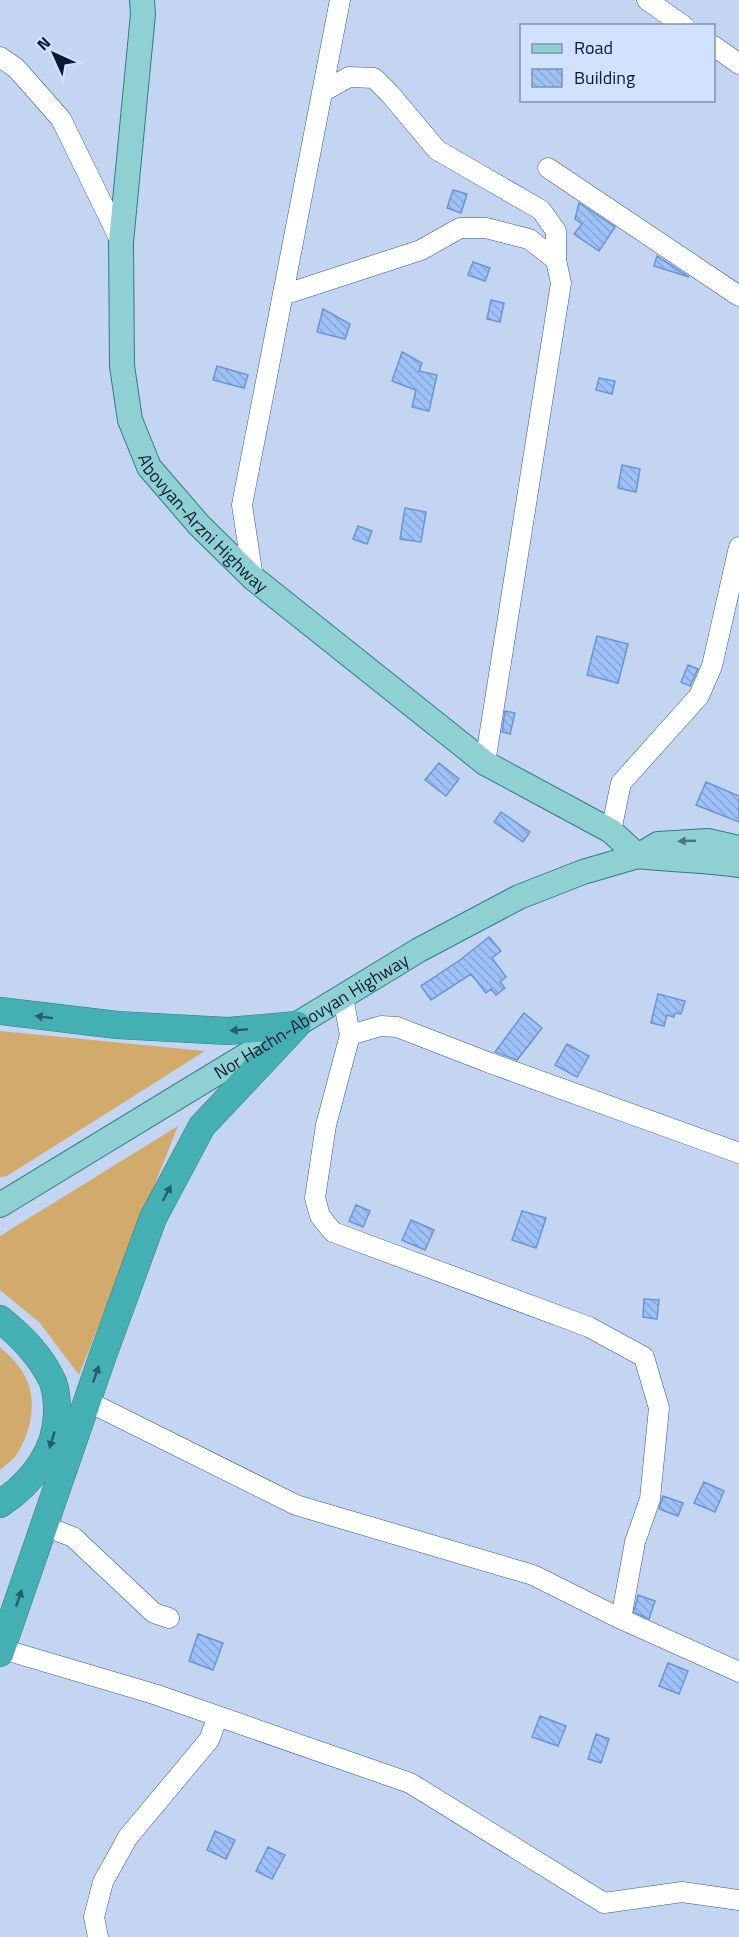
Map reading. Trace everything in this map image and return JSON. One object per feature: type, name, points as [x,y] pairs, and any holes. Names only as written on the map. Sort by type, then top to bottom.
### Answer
[{"type":"highway","points":[[0,1011],[117,1025],[228,1031],[297,1025]]},
{"type":"highway","points":[[1,1651],[153,1218],[202,1126],[297,1025]]},
{"type":"highway","points":[[0,1319],[16,1332],[40,1360],[54,1384],[57,1400],[55,1436],[47,1455],[32,1476],[12,1496],[0,1504]]},
{"type":"main road","name":"Abovyan-Arzni Highway","points":[[142,0],[143,14],[121,242],[122,366],[130,420],[149,467],[199,525],[253,578],[485,763],[611,831],[638,856]]},
{"type":"main road","points":[[638,856],[658,844],[683,841],[708,841],[739,848]]},
{"type":"main road","points":[[638,856],[676,861],[705,860],[739,865]]},
{"type":"main road","name":"Nor Hachn-Abovyan Highway","points":[[0,1205],[419,950],[519,897],[583,872],[638,856]]},
{"type":"street","points":[[253,578],[242,505],[340,0]]},
{"type":"street","points":[[647,0],[681,24]]},
{"type":"street","points":[[715,47],[739,64]]},
{"type":"street","points":[[0,57],[16,68],[61,119],[121,242]]},
{"type":"street","points":[[322,92],[349,77],[374,78],[437,150],[541,210],[556,231],[556,260],[561,283],[485,763]]},
{"type":"street","points":[[548,168],[739,296]]},
{"type":"street","points":[[283,295],[421,250],[460,228],[486,228],[529,239],[556,260]]},
{"type":"street","points":[[611,831],[621,783],[699,696],[712,666],[739,547]]},
{"type":"street","points":[[344,997],[350,1035],[326,1125],[315,1198],[320,1216],[333,1232],[589,1327],[644,1357],[659,1408],[650,1499],[635,1542],[621,1618]]},
{"type":"street","points":[[350,1035],[381,1026],[397,1027],[490,1064],[739,1153]]},
{"type":"street","points":[[87,1401],[296,1504],[533,1575],[739,1672]]},
{"type":"street","points":[[44,1526],[73,1537],[154,1613],[169,1618]]},
{"type":"street","points":[[1,1651],[154,1694],[410,1783],[604,1903],[682,1892],[739,1900]]},
{"type":"street","points":[[98,1937],[94,1917],[103,1882],[128,1837],[208,1740],[218,1716]]},
{"type":"shaded area","points":[[0,1031],[205,1051],[7,1176],[0,1177]]},
{"type":"shaded area","points":[[178,1126],[79,1375],[39,1322],[0,1290],[0,1236]]},
{"type":"shaded area","points":[[0,1347],[23,1372],[31,1392],[32,1402],[30,1422],[24,1441],[14,1458],[0,1470]]},
{"type":"building","points":[[453,190],[467,194],[461,213],[447,208]]},
{"type":"building","points":[[579,203],[615,227],[599,251],[574,234],[582,224],[575,219]]},
{"type":"building","points":[[657,256],[689,277],[654,266]]},
{"type":"building","points":[[473,262],[490,268],[485,281],[468,275]]},
{"type":"building","points":[[491,300],[504,303],[500,322],[487,319]]},
{"type":"building","points":[[323,309],[350,324],[345,339],[317,332]]},
{"type":"building","points":[[402,352],[422,363],[419,371],[437,375],[429,411],[412,407],[416,390],[392,381]]},
{"type":"building","points":[[217,366],[248,375],[244,388],[213,380]]},
{"type":"building","points":[[599,378],[615,381],[612,394],[596,390]]},
{"type":"building","points":[[622,465],[640,469],[636,492],[618,488]]},
{"type":"building","points":[[405,508],[426,512],[421,542],[400,539]]},
{"type":"building","points":[[358,526],[372,531],[367,544],[353,539]]},
{"type":"building","points":[[597,636],[628,644],[618,683],[587,675]]},
{"type":"building","points":[[688,665],[698,669],[690,686],[681,682]]},
{"type":"building","points":[[505,711],[515,713],[510,734],[502,732]]},
{"type":"building","points":[[439,763],[459,779],[446,796],[425,780]]},
{"type":"building","points":[[706,782],[739,796],[739,822],[696,805]]},
{"type":"building","points":[[501,812],[530,832],[523,842],[494,822]]},
{"type":"building","points":[[489,937],[501,951],[492,958],[506,977],[500,982],[505,988],[496,995],[491,989],[486,993],[471,974],[431,1000],[421,986]]},
{"type":"building","points":[[658,994],[685,1001],[681,1014],[675,1013],[674,1017],[667,1015],[664,1026],[651,1023]]},
{"type":"building","points":[[524,1013],[542,1028],[517,1060],[495,1052]]},
{"type":"building","points":[[567,1044],[589,1056],[577,1077],[555,1065]]},
{"type":"building","points":[[356,1205],[370,1211],[363,1227],[349,1221]]},
{"type":"building","points":[[522,1211],[546,1218],[536,1248],[512,1240]]},
{"type":"building","points":[[411,1220],[434,1230],[425,1250],[402,1240]]},
{"type":"building","points":[[644,1299],[659,1300],[657,1319],[643,1317]]},
{"type":"building","points":[[704,1482],[724,1491],[715,1512],[694,1503]]},
{"type":"building","points":[[663,1496],[683,1503],[678,1516],[659,1509]]},
{"type":"building","points":[[638,1595],[655,1601],[649,1619],[634,1612]]},
{"type":"building","points":[[198,1634],[223,1643],[213,1670],[189,1661]]},
{"type":"building","points":[[668,1663],[688,1671],[679,1694],[659,1686]]},
{"type":"building","points":[[540,1716],[566,1726],[558,1746],[532,1737]]},
{"type":"building","points":[[596,1734],[609,1739],[601,1763],[588,1759]]},
{"type":"building","points":[[215,1831],[235,1840],[226,1859],[207,1850]]},
{"type":"building","points":[[268,1847],[285,1855],[272,1879],[256,1871]]}]
